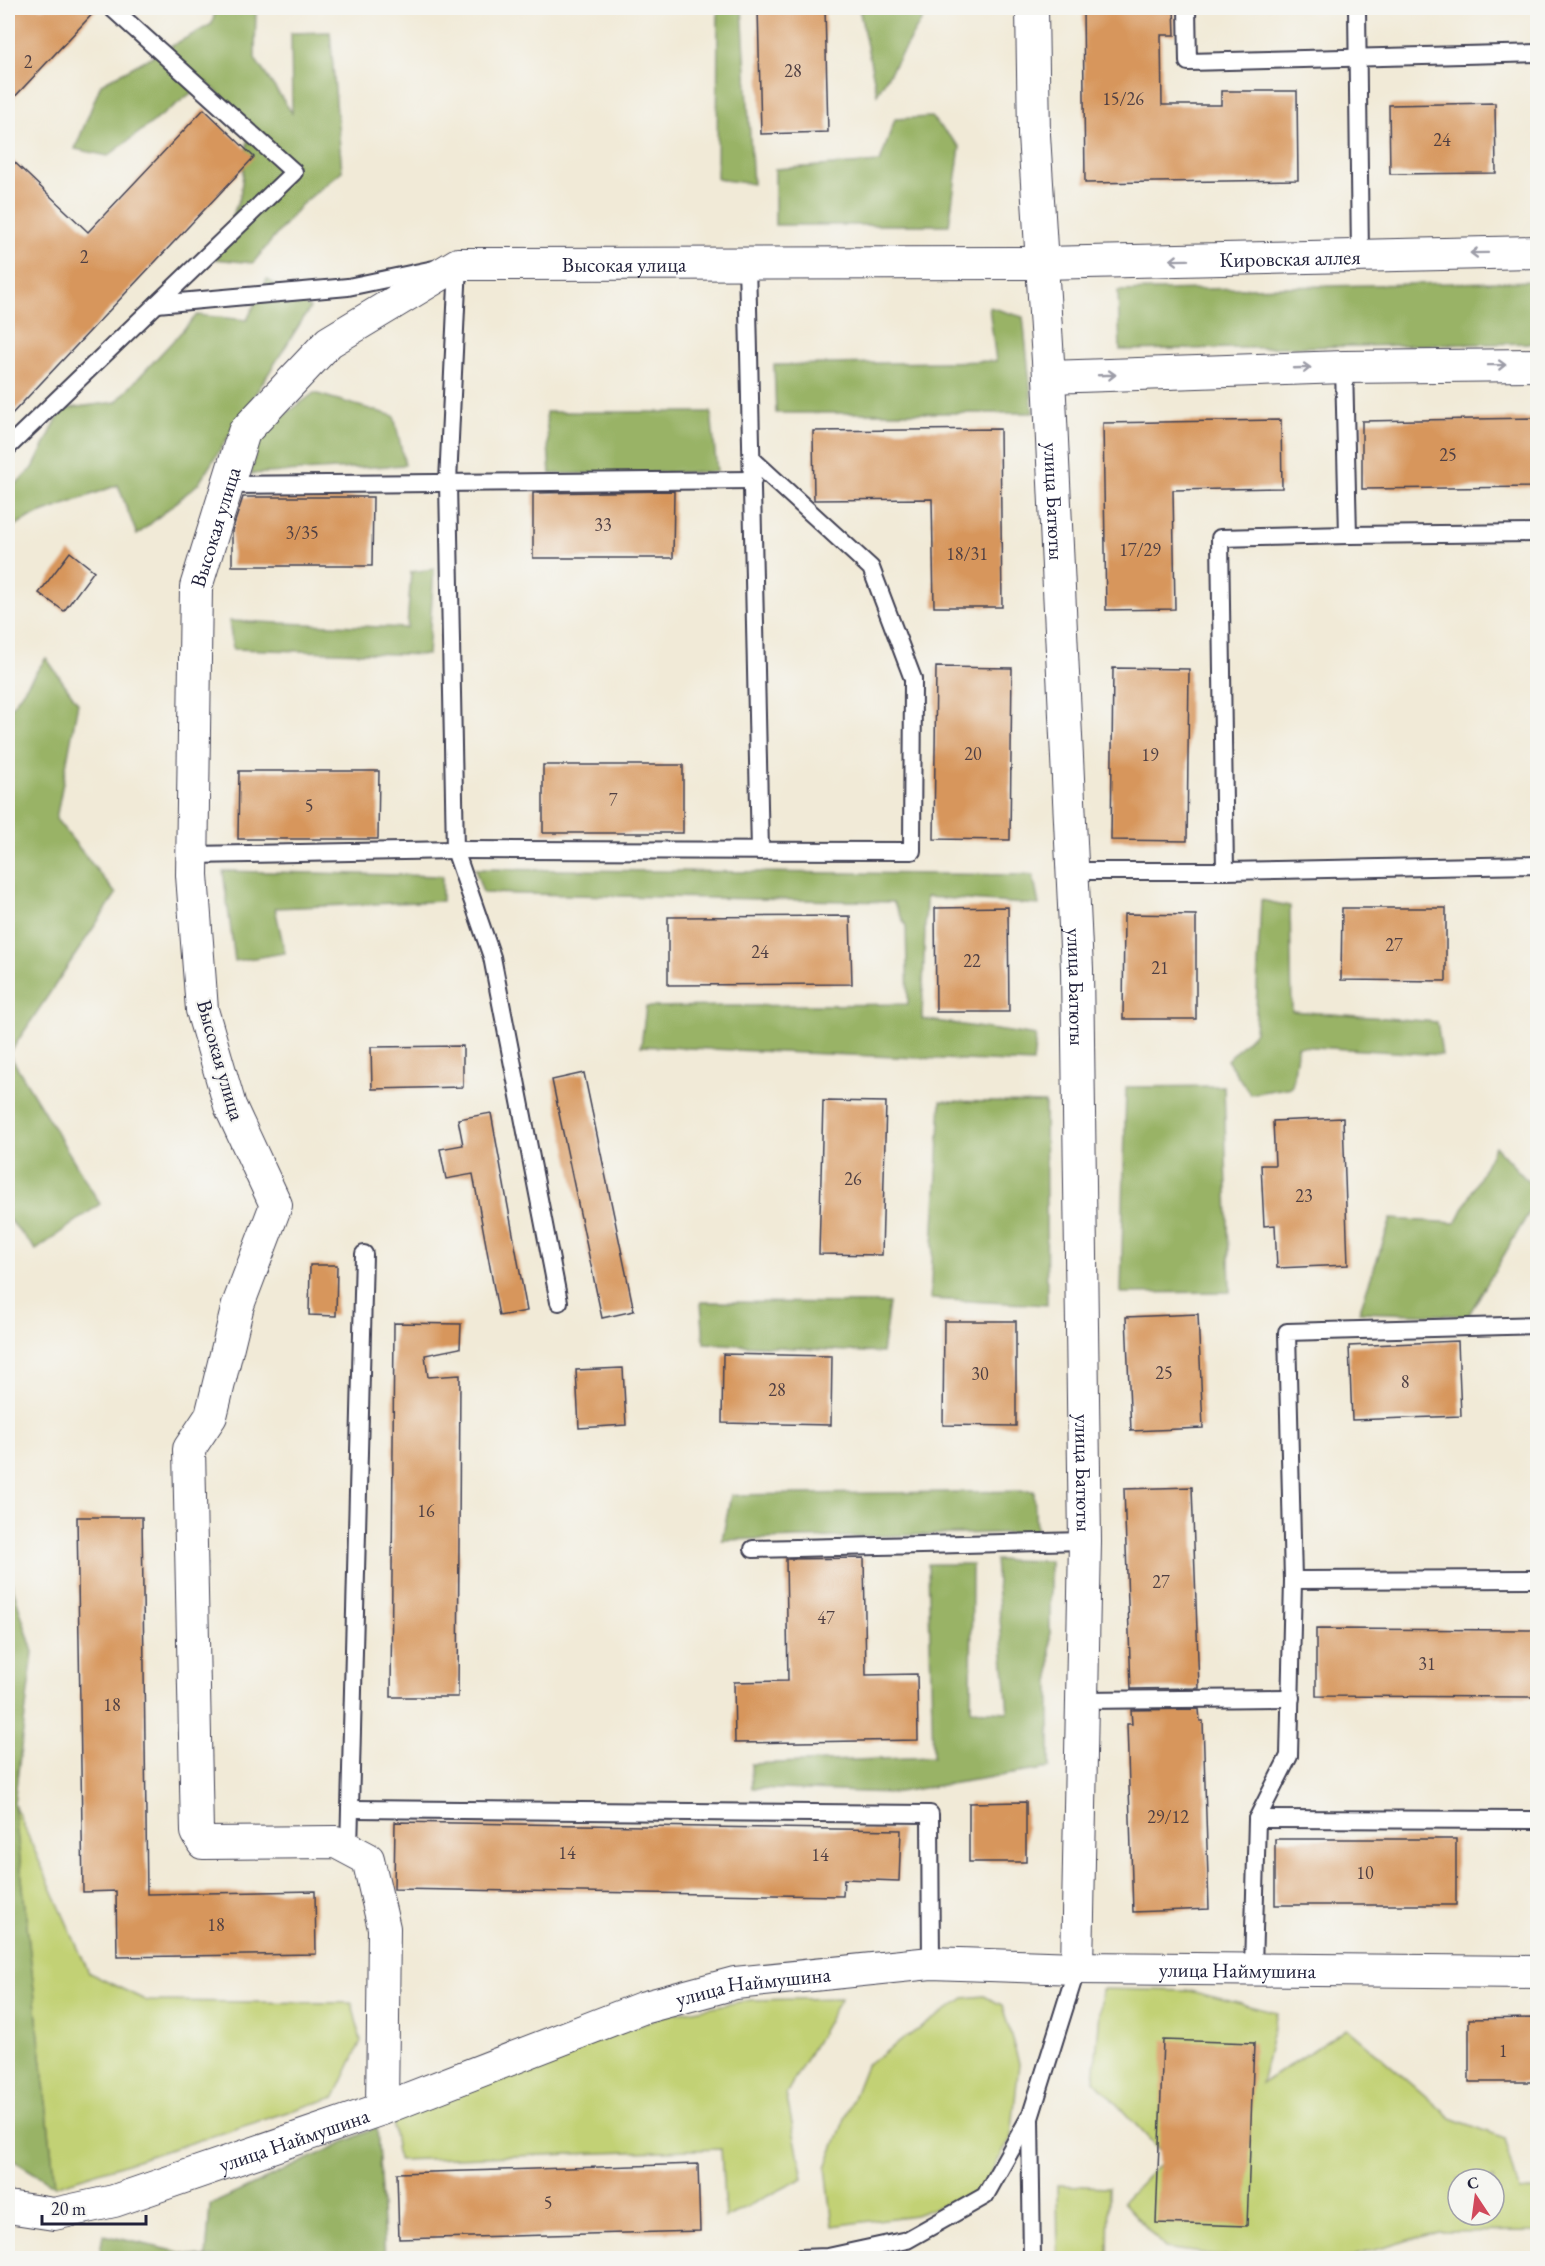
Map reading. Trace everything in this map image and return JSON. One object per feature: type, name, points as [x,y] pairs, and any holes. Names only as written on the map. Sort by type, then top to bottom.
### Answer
[{"type":"street","name":"улица Батюты","points":[[1032,8],[1034,135],[1049,377],[1077,969],[1085,1541],[1077,1968]]},
{"type":"street","name":"Кировская аллея","points":[[1042,263],[1538,252]]},
{"type":"street","name":"Высокая улица","points":[[349,1849],[336,1842],[203,1843],[197,1832],[189,1449],[211,1416],[238,1305],[276,1205],[230,1106],[202,1010],[192,855],[196,587],[244,432],[329,342],[458,264],[1042,263]]},
{"type":"street","points":[[1049,377],[1344,367],[1538,365]]},
{"type":"street","points":[[349,1849],[368,1859],[384,1928],[382,2109]]},
{"type":"street","name":"улица Наймушина","points":[[8,2207],[54,2214],[114,2202],[382,2109],[642,2008],[735,1983],[931,1964],[1077,1968],[1538,1972]]},
{"type":"lane","points":[[8,447],[294,172],[112,8]]},
{"type":"lane","points":[[1187,8],[1188,62],[1538,53]]},
{"type":"lane","points":[[1357,8],[1360,256]]},
{"type":"lane","points":[[747,262],[760,851]]},
{"type":"lane","points":[[157,304],[348,287],[458,264],[448,482],[455,850],[492,957],[559,1302]]},
{"type":"lane","points":[[1344,367],[1348,535]]},
{"type":"lane","points":[[192,855],[455,850],[912,850],[913,679],[871,568],[753,460]]},
{"type":"lane","points":[[228,485],[753,480]]},
{"type":"lane","points":[[1225,871],[1220,538],[1538,533]]},
{"type":"lane","points":[[1073,871],[1225,871],[1538,865]]},
{"type":"lane","points":[[349,1849],[364,1254]]},
{"type":"lane","points":[[1253,1968],[1257,1819],[1289,1756],[1293,1580],[1287,1332],[1538,1325]]},
{"type":"lane","points":[[753,1549],[1085,1541]]},
{"type":"lane","points":[[1293,1580],[1538,1579]]},
{"type":"lane","points":[[1082,1700],[1291,1698]]},
{"type":"lane","points":[[350,1809],[930,1814],[931,1964]]},
{"type":"lane","points":[[1257,1819],[1538,1820]]},
{"type":"lane","points":[[799,2259],[828,2257],[907,2240],[986,2196],[1029,2118],[1077,1968]]},
{"type":"lane","points":[[1029,2118],[1032,2259]]},
{"type":"green space","points":[[216,8],[256,8],[255,59],[292,113],[291,33],[330,32],[342,171],[301,205],[253,263],[215,259],[240,197],[250,122],[206,82],[108,156],[75,149],[101,84],[212,24]]},
{"type":"green space","points":[[718,8],[742,8],[753,184],[717,179]]},
{"type":"green space","points":[[859,8],[925,8],[923,18],[877,94]]},
{"type":"green space","points":[[931,117],[960,147],[949,225],[775,225],[775,169],[880,162],[895,119]]},
{"type":"green space","points":[[267,279],[310,308],[199,483],[137,535],[118,485],[28,518],[8,530],[8,491],[33,468],[62,409],[116,402],[197,315],[247,320]]},
{"type":"green space","points":[[1537,281],[1537,343],[1120,350],[1118,291]]},
{"type":"green space","points":[[989,307],[1023,317],[1033,413],[776,413],[774,365],[996,361]]},
{"type":"green space","points":[[314,393],[394,416],[405,465],[251,474],[259,434]]},
{"type":"green space","points":[[546,412],[711,412],[717,472],[550,474]]},
{"type":"green space","points":[[434,569],[428,655],[233,649],[229,621],[407,628],[411,572]]},
{"type":"green space","points":[[46,658],[78,703],[56,819],[116,894],[9,1054],[100,1204],[36,1250],[8,1218],[8,712]]},
{"type":"green space","points":[[475,869],[1033,875],[1039,905],[926,897],[922,1019],[1036,1036],[1033,1063],[641,1046],[646,1007],[908,1004],[906,926],[893,902],[483,893]]},
{"type":"green space","points":[[223,871],[442,876],[442,901],[275,908],[285,953],[235,961]]},
{"type":"green space","points":[[1261,900],[1290,906],[1292,1011],[1437,1022],[1442,1055],[1298,1046],[1292,1087],[1250,1094],[1227,1060],[1255,1032]]},
{"type":"green space","points":[[1224,1086],[1230,1292],[1121,1293],[1126,1087]]},
{"type":"green space","points":[[941,1101],[1045,1103],[1047,1305],[930,1299]]},
{"type":"green space","points":[[1495,1146],[1537,1191],[1537,1199],[1468,1316],[1359,1312],[1391,1219],[1456,1223]]},
{"type":"green space","points":[[701,1302],[889,1303],[882,1353],[704,1343]]},
{"type":"green space","points":[[1034,1491],[1036,1532],[722,1540],[731,1495]]},
{"type":"green space","points":[[995,1560],[1050,1561],[1050,1768],[892,1793],[752,1788],[751,1764],[933,1757],[928,1564],[972,1564],[971,1710],[1008,1712]]},
{"type":"green space","points":[[8,1572],[33,1652],[14,1804],[55,2186],[8,2157]]},
{"type":"green space","points":[[14,1804],[89,1973],[147,2001],[352,2003],[361,2041],[335,2097],[55,2186]]},
{"type":"green space","points":[[1102,1989],[1190,1991],[1277,2013],[1261,2084],[1347,2028],[1451,2118],[1505,2138],[1519,2191],[1537,2189],[1537,2231],[1438,2232],[1346,2258],[1237,2258],[1165,2248],[1123,2202],[1166,2157],[1094,2080]]},
{"type":"green space","points":[[984,1996],[1002,2005],[1019,2063],[1011,2138],[980,2192],[915,2215],[833,2226],[826,2167],[866,2065],[964,1998]]},
{"type":"green space","points":[[841,1998],[786,2094],[803,2178],[725,2218],[721,2149],[398,2160],[392,2119],[665,2015],[751,2000]]},
{"type":"green space","points":[[377,2127],[385,2258],[206,2258],[210,2205]]},
{"type":"green space","points":[[1057,2185],[1109,2187],[1108,2258],[1058,2258]]},
{"type":"green space","points":[[103,2235],[206,2258],[99,2258]]},
{"type":"building","points":[[8,8],[98,8],[8,104]]},
{"type":"building","points":[[758,8],[825,8],[828,132],[761,134]]},
{"type":"building","points":[[1083,8],[1174,8],[1175,35],[1161,35],[1162,105],[1221,105],[1221,91],[1297,91],[1298,180],[1085,183]]},
{"type":"building","points":[[1495,103],[1496,173],[1390,174],[1389,105]]},
{"type":"building","points":[[204,109],[254,157],[8,418],[8,156],[88,232]]},
{"type":"building","points":[[1533,418],[1535,487],[1362,489],[1362,421]]},
{"type":"building","points":[[1281,420],[1282,488],[1173,490],[1175,609],[1106,610],[1103,423]]},
{"type":"building","points":[[1000,429],[1002,607],[934,607],[932,499],[814,500],[813,431]]},
{"type":"building","points":[[674,491],[673,558],[533,558],[533,493]]},
{"type":"building","points":[[243,497],[373,497],[372,566],[232,566],[232,531]]},
{"type":"building","points":[[70,552],[94,571],[64,611],[39,593]]},
{"type":"building","points":[[936,667],[1012,668],[1010,840],[934,839]]},
{"type":"building","points":[[1113,668],[1189,669],[1187,841],[1111,840]]},
{"type":"building","points":[[543,765],[683,765],[683,833],[543,833]]},
{"type":"building","points":[[239,771],[379,771],[378,839],[238,839]]},
{"type":"building","points":[[1008,907],[1009,1012],[936,1012],[935,908]]},
{"type":"building","points":[[1342,908],[1446,908],[1446,981],[1341,980]]},
{"type":"building","points":[[1124,914],[1196,915],[1196,1019],[1123,1019]]},
{"type":"building","points":[[850,916],[852,984],[668,985],[668,917]]},
{"type":"building","points":[[463,1046],[463,1087],[372,1089],[371,1047]]},
{"type":"building","points":[[584,1073],[634,1311],[602,1318],[552,1080]]},
{"type":"building","points":[[823,1101],[886,1102],[882,1255],[819,1254]]},
{"type":"building","points":[[491,1113],[527,1311],[499,1316],[473,1174],[446,1179],[440,1149],[463,1145],[458,1119]]},
{"type":"building","points":[[1343,1118],[1348,1265],[1277,1268],[1275,1225],[1264,1226],[1261,1165],[1275,1165],[1273,1121]]},
{"type":"building","points":[[310,1265],[337,1265],[336,1316],[309,1315]]},
{"type":"building","points":[[1198,1314],[1203,1428],[1131,1431],[1126,1317]]},
{"type":"building","points":[[944,1321],[1016,1321],[1016,1426],[943,1425]]},
{"type":"building","points":[[394,1323],[461,1324],[460,1348],[425,1355],[428,1377],[460,1375],[458,1697],[391,1697]]},
{"type":"building","points":[[1458,1341],[1461,1416],[1352,1420],[1349,1346]]},
{"type":"building","points":[[723,1354],[832,1356],[831,1425],[722,1423]]},
{"type":"building","points":[[623,1368],[626,1425],[579,1428],[576,1370]]},
{"type":"building","points":[[1192,1487],[1199,1688],[1131,1689],[1124,1489]]},
{"type":"building","points":[[77,1517],[142,1517],[147,1894],[315,1891],[316,1954],[117,1957],[116,1891],[83,1892]]},
{"type":"building","points":[[864,1558],[866,1675],[917,1674],[918,1740],[735,1743],[734,1682],[788,1681],[786,1559]]},
{"type":"building","points":[[1316,1629],[1538,1630],[1538,1697],[1316,1696]]},
{"type":"building","points":[[1199,1709],[1200,1721],[1203,1721],[1209,1909],[1133,1912],[1127,1724],[1132,1724],[1131,1710]]},
{"type":"building","points":[[1026,1802],[1026,1862],[969,1862],[969,1803]]},
{"type":"building","points":[[395,1822],[901,1830],[899,1881],[844,1879],[843,1896],[394,1889]]},
{"type":"building","points":[[1275,1839],[1456,1839],[1456,1905],[1275,1905]]},
{"type":"building","points":[[1538,2018],[1538,2082],[1469,2082],[1469,2019]]},
{"type":"building","points":[[1163,2040],[1254,2043],[1247,2226],[1156,2223]]},
{"type":"building","points":[[698,2164],[700,2231],[399,2239],[397,2173]]}]
